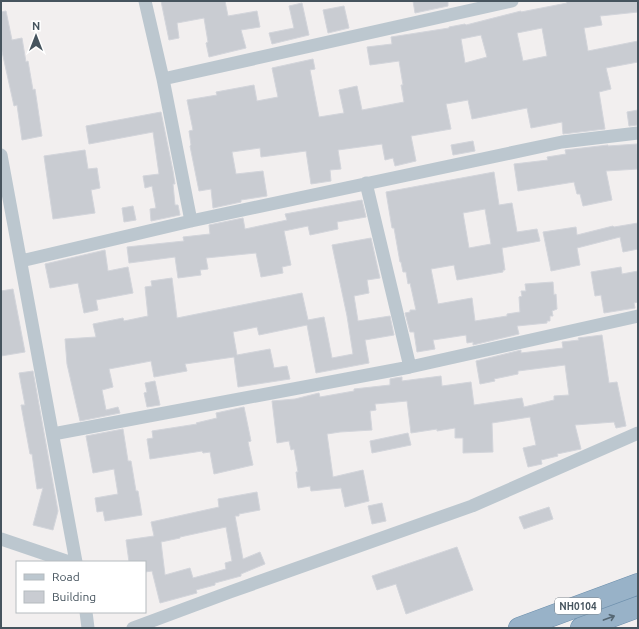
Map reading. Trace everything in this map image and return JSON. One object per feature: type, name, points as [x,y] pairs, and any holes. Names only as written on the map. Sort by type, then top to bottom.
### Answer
[{"type":"highway","name":"NH0104","points":[[519,628],[638,584]]},
{"type":"highway","name":"NH0104","points":[[581,628],[638,607]]},
{"type":"street","points":[[145,1],[163,79],[191,221]]},
{"type":"street","points":[[163,79],[512,1]]},
{"type":"street","points":[[21,261],[191,221],[562,142],[638,133]]},
{"type":"street","points":[[1,155],[4,190],[21,261],[76,561]]},
{"type":"street","points":[[366,183],[410,367]]},
{"type":"street","points":[[53,434],[410,367],[638,316]]},
{"type":"street","points":[[133,628],[472,506],[638,433]]},
{"type":"street","points":[[1,539],[66,561]]},
{"type":"street","points":[[86,613],[88,628]]},
{"type":"building","points":[[161,1],[225,1],[228,16],[257,11],[260,27],[241,30],[246,48],[209,57],[204,18],[177,23],[179,38],[169,40]]},
{"type":"building","points":[[413,1],[448,1],[448,6],[415,13]]},
{"type":"building","points":[[566,1],[638,1],[638,12],[600,16],[602,25],[584,28],[588,51],[638,41],[638,62],[606,68],[611,89],[599,92],[605,129],[563,134],[562,122],[531,128],[527,108],[472,119],[468,100],[446,104],[451,129],[411,136],[416,161],[395,166],[393,158],[385,160],[382,144],[338,150],[341,169],[330,170],[331,181],[311,184],[306,151],[261,157],[260,148],[232,152],[236,174],[263,171],[267,196],[241,200],[241,202],[213,208],[211,189],[199,191],[190,146],[189,131],[193,130],[187,100],[217,95],[216,92],[254,85],[257,101],[278,97],[272,68],[313,59],[315,69],[310,70],[319,117],[344,113],[339,90],[357,86],[362,110],[404,102],[399,61],[370,65],[367,47],[392,44],[391,37],[466,25],[521,11],[567,3]],"holes":[[[542,28],[547,56],[523,61],[517,33]],[[481,35],[487,57],[465,63],[461,39]]]},
{"type":"building","points":[[302,3],[309,35],[272,44],[269,33],[294,28],[289,6]]},
{"type":"building","points":[[344,6],[349,28],[328,33],[323,10]]},
{"type":"building","points":[[6,11],[12,40],[22,38],[33,90],[35,89],[42,136],[22,140],[17,105],[14,106],[1,47],[1,12]]},
{"type":"building","points":[[638,110],[638,125],[629,126],[627,112]]},
{"type":"building","points":[[161,112],[175,184],[173,184],[175,205],[178,205],[180,215],[151,221],[150,209],[156,208],[152,186],[145,188],[143,176],[159,174],[153,132],[89,144],[86,126]]},
{"type":"building","points":[[473,141],[475,151],[453,155],[451,145]]},
{"type":"building","points":[[637,144],[638,169],[606,171],[612,200],[583,206],[580,194],[577,194],[574,182],[518,191],[514,164],[548,160],[547,157],[566,154],[565,150],[608,145]]},
{"type":"building","points":[[85,150],[88,169],[97,168],[100,188],[91,190],[95,213],[53,219],[44,156]]},
{"type":"building","points":[[494,172],[499,205],[512,203],[517,232],[537,229],[540,241],[502,248],[505,270],[503,270],[503,272],[457,280],[454,265],[431,269],[438,304],[472,298],[475,321],[507,316],[507,314],[520,312],[519,297],[522,296],[521,291],[526,291],[525,284],[553,282],[554,295],[556,294],[557,309],[552,311],[553,316],[550,316],[550,321],[547,321],[547,323],[517,326],[519,334],[473,345],[473,342],[467,343],[466,335],[433,340],[435,349],[417,352],[414,332],[410,332],[405,313],[410,312],[410,310],[416,310],[410,283],[408,284],[406,272],[403,272],[400,262],[386,192]],"holes":[[[485,209],[491,244],[469,248],[463,213]]]},
{"type":"building","points":[[362,200],[366,217],[337,222],[338,229],[310,235],[308,226],[284,231],[291,265],[282,267],[283,273],[261,277],[256,253],[206,258],[208,269],[200,270],[201,275],[178,278],[175,257],[129,263],[127,247],[184,241],[183,237],[210,234],[209,225],[243,218],[245,229],[287,220],[285,214]]},
{"type":"building","points":[[133,206],[136,220],[124,222],[122,208]]},
{"type":"building","points":[[638,223],[638,249],[623,252],[620,237],[577,248],[580,265],[551,271],[543,232],[576,227],[577,235],[613,226]]},
{"type":"building","points":[[371,238],[380,278],[367,280],[369,293],[354,296],[358,321],[390,316],[394,335],[365,340],[369,363],[316,373],[307,325],[259,335],[257,327],[233,332],[237,355],[270,349],[274,368],[287,366],[290,379],[238,387],[234,357],[185,364],[187,371],[154,377],[151,361],[109,369],[113,387],[102,390],[106,410],[118,407],[120,413],[80,421],[67,364],[65,339],[96,337],[93,324],[123,318],[124,321],[148,316],[145,287],[152,286],[151,281],[172,278],[177,318],[302,293],[308,320],[324,317],[332,358],[353,354],[347,316],[332,245]]},
{"type":"building","points":[[105,250],[108,271],[128,267],[133,293],[96,300],[98,310],[84,313],[78,283],[50,288],[45,264]]},
{"type":"building","points":[[621,267],[622,274],[638,271],[638,302],[634,303],[635,308],[604,313],[601,295],[595,296],[591,272]]},
{"type":"building","points":[[13,289],[25,352],[1,356],[1,291]]},
{"type":"building","points":[[602,335],[609,383],[617,382],[626,426],[616,428],[614,422],[575,425],[581,449],[557,454],[558,456],[541,460],[542,464],[528,467],[523,448],[536,445],[530,417],[492,423],[493,452],[463,453],[463,438],[455,438],[455,428],[411,433],[407,401],[375,404],[376,410],[370,411],[372,430],[327,434],[333,477],[363,470],[369,501],[345,507],[341,488],[311,491],[310,486],[298,488],[296,472],[298,472],[294,449],[291,450],[289,441],[277,443],[272,401],[295,399],[319,393],[320,397],[354,391],[354,389],[390,385],[390,379],[395,378],[402,377],[402,381],[441,376],[442,386],[471,382],[474,405],[522,398],[524,407],[554,400],[554,396],[569,395],[565,365],[518,371],[518,374],[494,379],[495,381],[480,384],[476,361],[521,350],[521,353],[563,348],[562,342]]},
{"type":"building","points":[[33,371],[58,511],[53,530],[33,525],[43,488],[37,489],[32,454],[30,454],[21,405],[25,405],[19,373]]},
{"type":"building","points":[[155,381],[160,405],[147,407],[144,393],[147,392],[145,383]]},
{"type":"building","points":[[244,407],[251,441],[248,442],[253,465],[214,474],[210,452],[203,453],[202,451],[150,459],[147,439],[153,438],[152,431],[197,424],[196,423],[217,418],[216,413]]},
{"type":"building","points":[[123,429],[128,461],[131,461],[142,515],[105,521],[103,511],[97,512],[95,498],[118,494],[114,469],[93,473],[86,436]]},
{"type":"building","points":[[408,433],[411,445],[372,453],[370,441]]},
{"type":"building","points":[[257,492],[260,510],[235,516],[243,559],[260,552],[265,564],[241,574],[241,576],[196,590],[197,593],[160,603],[152,571],[146,572],[146,561],[129,561],[126,540],[154,536],[151,522],[219,507],[218,499]],"holes":[[[226,527],[232,561],[225,563],[226,569],[193,578],[190,568],[165,575],[161,542]]]},
{"type":"building","points":[[382,503],[386,521],[372,524],[368,506]]},
{"type":"building","points":[[549,507],[553,519],[524,529],[519,517]]},
{"type":"building","points":[[457,547],[473,590],[406,614],[396,584],[377,590],[372,576]]}]
